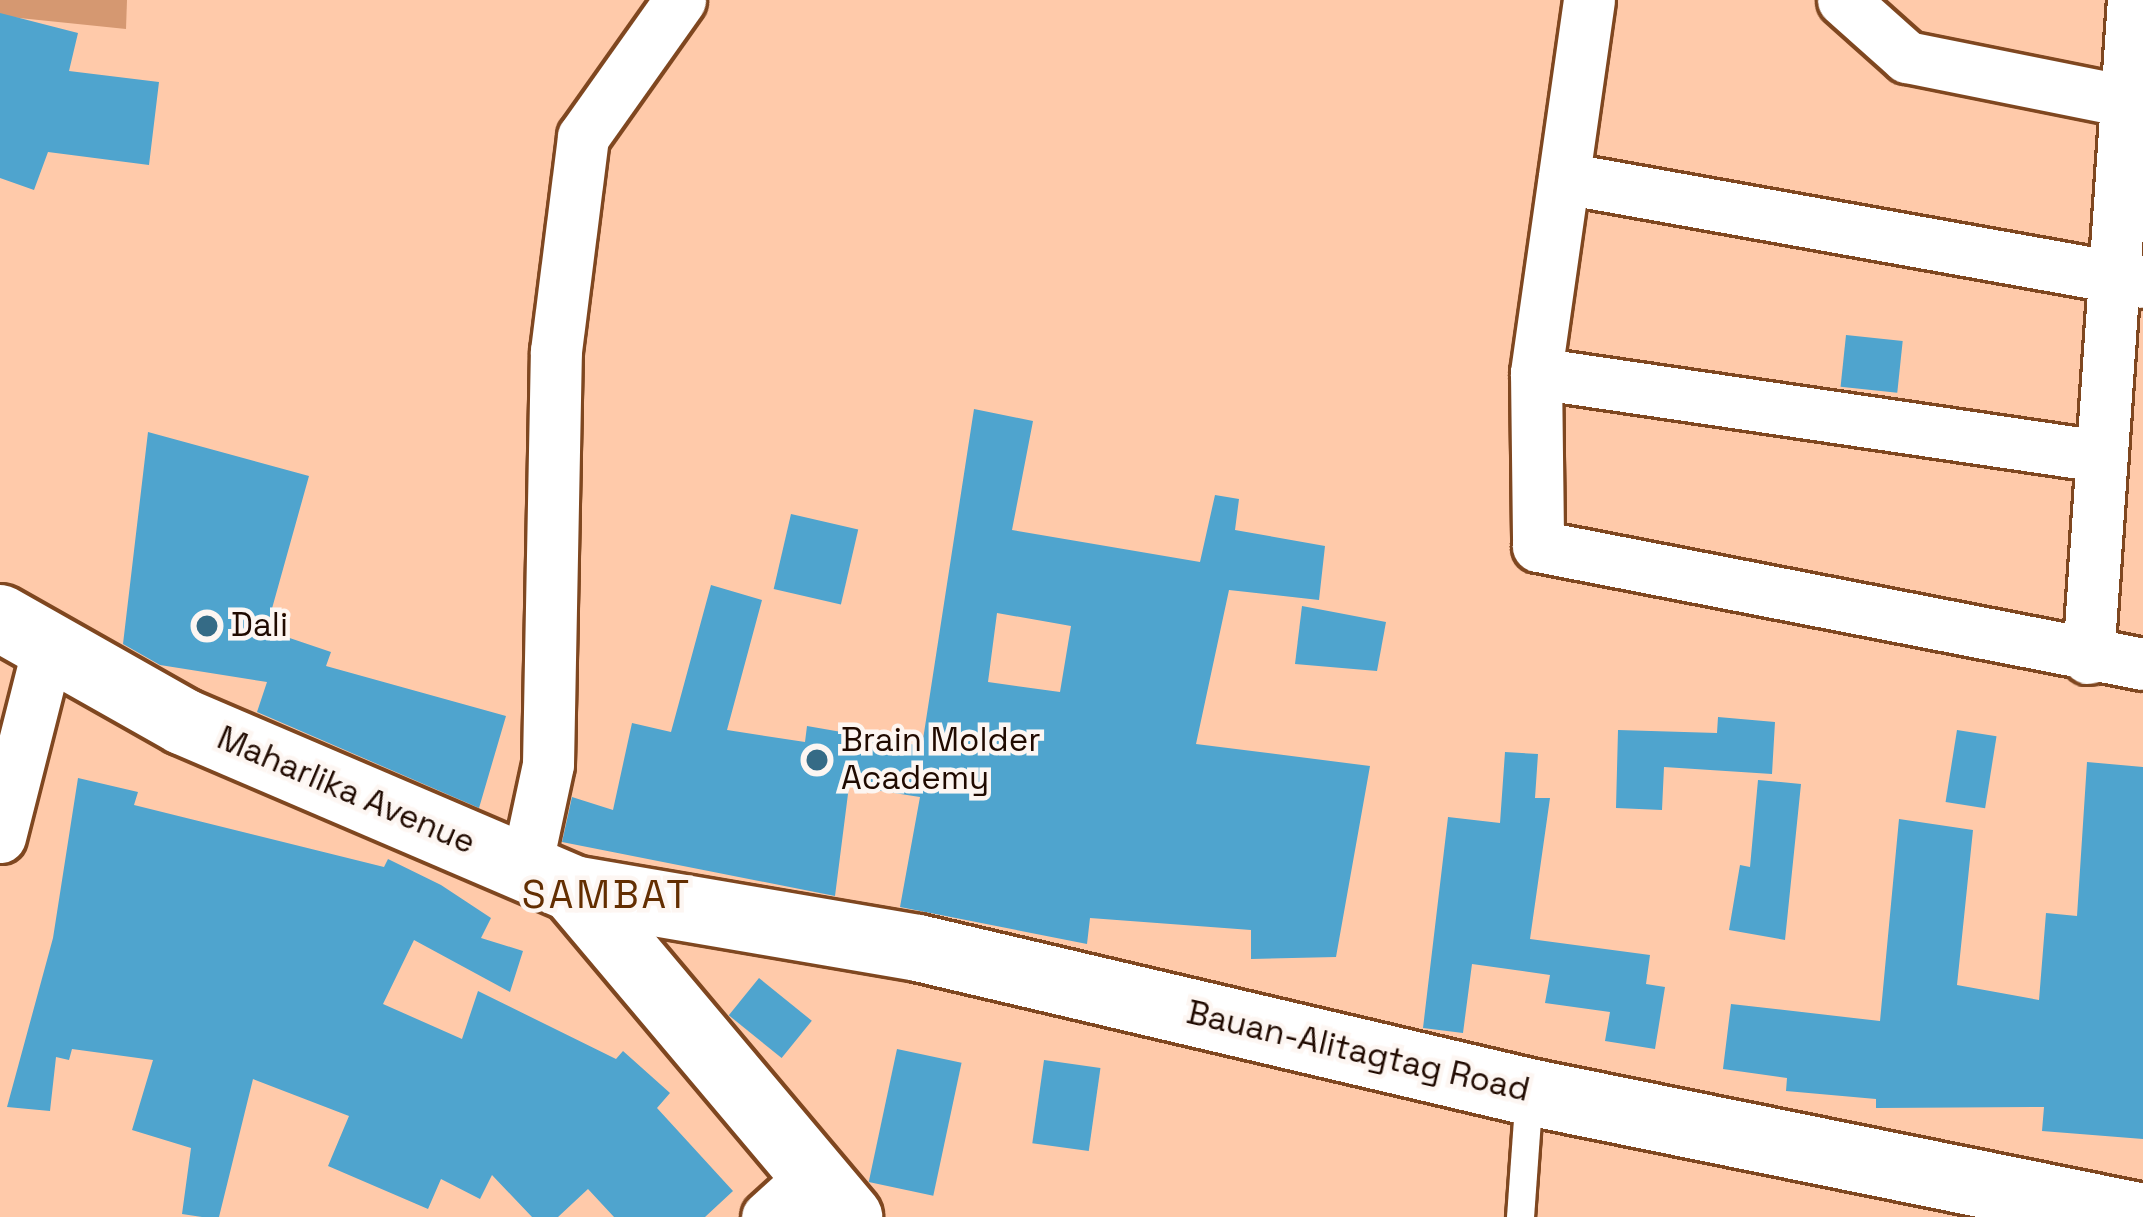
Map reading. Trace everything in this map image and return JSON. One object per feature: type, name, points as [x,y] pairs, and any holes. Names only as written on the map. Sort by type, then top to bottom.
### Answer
[{"type":"main road","name":"Maharlika Avenue","points":[[24,632],[184,722],[549,878],[809,1204]]},
{"type":"main road","name":"Bauan-Alitagtag Road","points":[[549,878],[918,948],[1529,1092],[2143,1216]]},
{"type":"street","points":[[549,878],[556,351],[583,137],[680,0]]},
{"type":"street","points":[[1589,0],[1536,374],[1538,545],[2088,658],[2143,664]]},
{"type":"street","points":[[1844,0],[1907,57],[2126,101]]},
{"type":"street","points":[[2088,658],[2100,456],[2129,279],[2126,101],[2133,0]]},
{"type":"street","points":[[1564,178],[2129,279]]},
{"type":"street","points":[[1536,374],[2100,456]]},
{"type":"street","points":[[0,837],[24,632]]},
{"type":"lane","points":[[1520,1217],[1529,1092]]},
{"type":"shaded area","points":[[0,0],[127,0],[126,29],[0,16]]},
{"type":"building","points":[[0,13],[78,33],[69,71],[159,82],[149,165],[48,152],[34,190],[0,178]]},
{"type":"building","points":[[1846,335],[1903,341],[1897,393],[1841,387]]},
{"type":"building","points":[[974,409],[1033,421],[1012,530],[1200,562],[1215,495],[1239,499],[1235,530],[1325,546],[1319,600],[1229,590],[1196,744],[1370,766],[1336,957],[1251,959],[1251,930],[1090,918],[1087,944],[900,907],[920,797],[849,786],[835,896],[562,842],[572,797],[613,810],[632,723],[671,732],[711,585],[762,600],[727,730],[805,742],[807,726],[922,746]],"holes":[[[997,613],[1071,626],[1060,692],[988,682]]]},
{"type":"building","points":[[148,432],[309,476],[266,630],[331,652],[326,666],[506,716],[479,808],[257,712],[267,682],[160,665],[123,644]]},
{"type":"building","points":[[791,514],[858,530],[841,605],[774,589]]},
{"type":"building","points":[[1302,606],[1386,622],[1377,671],[1295,664]]},
{"type":"building","points":[[1718,717],[1775,722],[1772,774],[1664,767],[1662,810],[1616,808],[1618,730],[1717,733]]},
{"type":"building","points":[[1957,730],[1997,736],[1985,808],[1946,802]]},
{"type":"building","points":[[1505,752],[1538,754],[1535,798],[1550,798],[1530,939],[1650,955],[1646,984],[1665,987],[1655,1049],[1605,1041],[1610,1012],[1545,1003],[1550,975],[1472,964],[1463,1033],[1423,1028],[1448,817],[1500,823]]},
{"type":"building","points":[[2087,762],[2143,767],[2143,1139],[2042,1131],[2044,1107],[1876,1108],[1876,1099],[1786,1091],[1787,1078],[1723,1069],[1731,1004],[1880,1021],[1899,819],[1973,830],[1957,985],[2039,1000],[2046,913],[2077,916]]},
{"type":"building","points":[[78,778],[138,792],[134,805],[384,867],[388,859],[441,885],[491,918],[481,938],[523,951],[510,992],[414,940],[383,1004],[462,1039],[478,991],[616,1059],[623,1051],[670,1093],[657,1108],[733,1191],[705,1217],[614,1217],[588,1189],[558,1217],[532,1217],[492,1175],[480,1199],[441,1179],[428,1209],[328,1166],[349,1116],[253,1079],[219,1217],[202,1217],[182,1214],[191,1148],[132,1130],[153,1060],[72,1049],[69,1060],[56,1057],[50,1111],[7,1107],[53,938]]},
{"type":"building","points":[[1758,780],[1801,784],[1785,940],[1729,930],[1740,865],[1750,867]]},
{"type":"building","points":[[759,978],[812,1021],[782,1058],[729,1015]]},
{"type":"building","points":[[897,1049],[962,1063],[933,1196],[869,1182]]},
{"type":"building","points":[[1044,1060],[1100,1068],[1089,1151],[1032,1143]]},
{"type":"place","name":"Dali","points":[[207,626]]},
{"type":"place","name":"Brain Molder Academy","points":[[817,760]]},
{"type":"district","name":"SAMBAT","points":[[607,895]]}]
